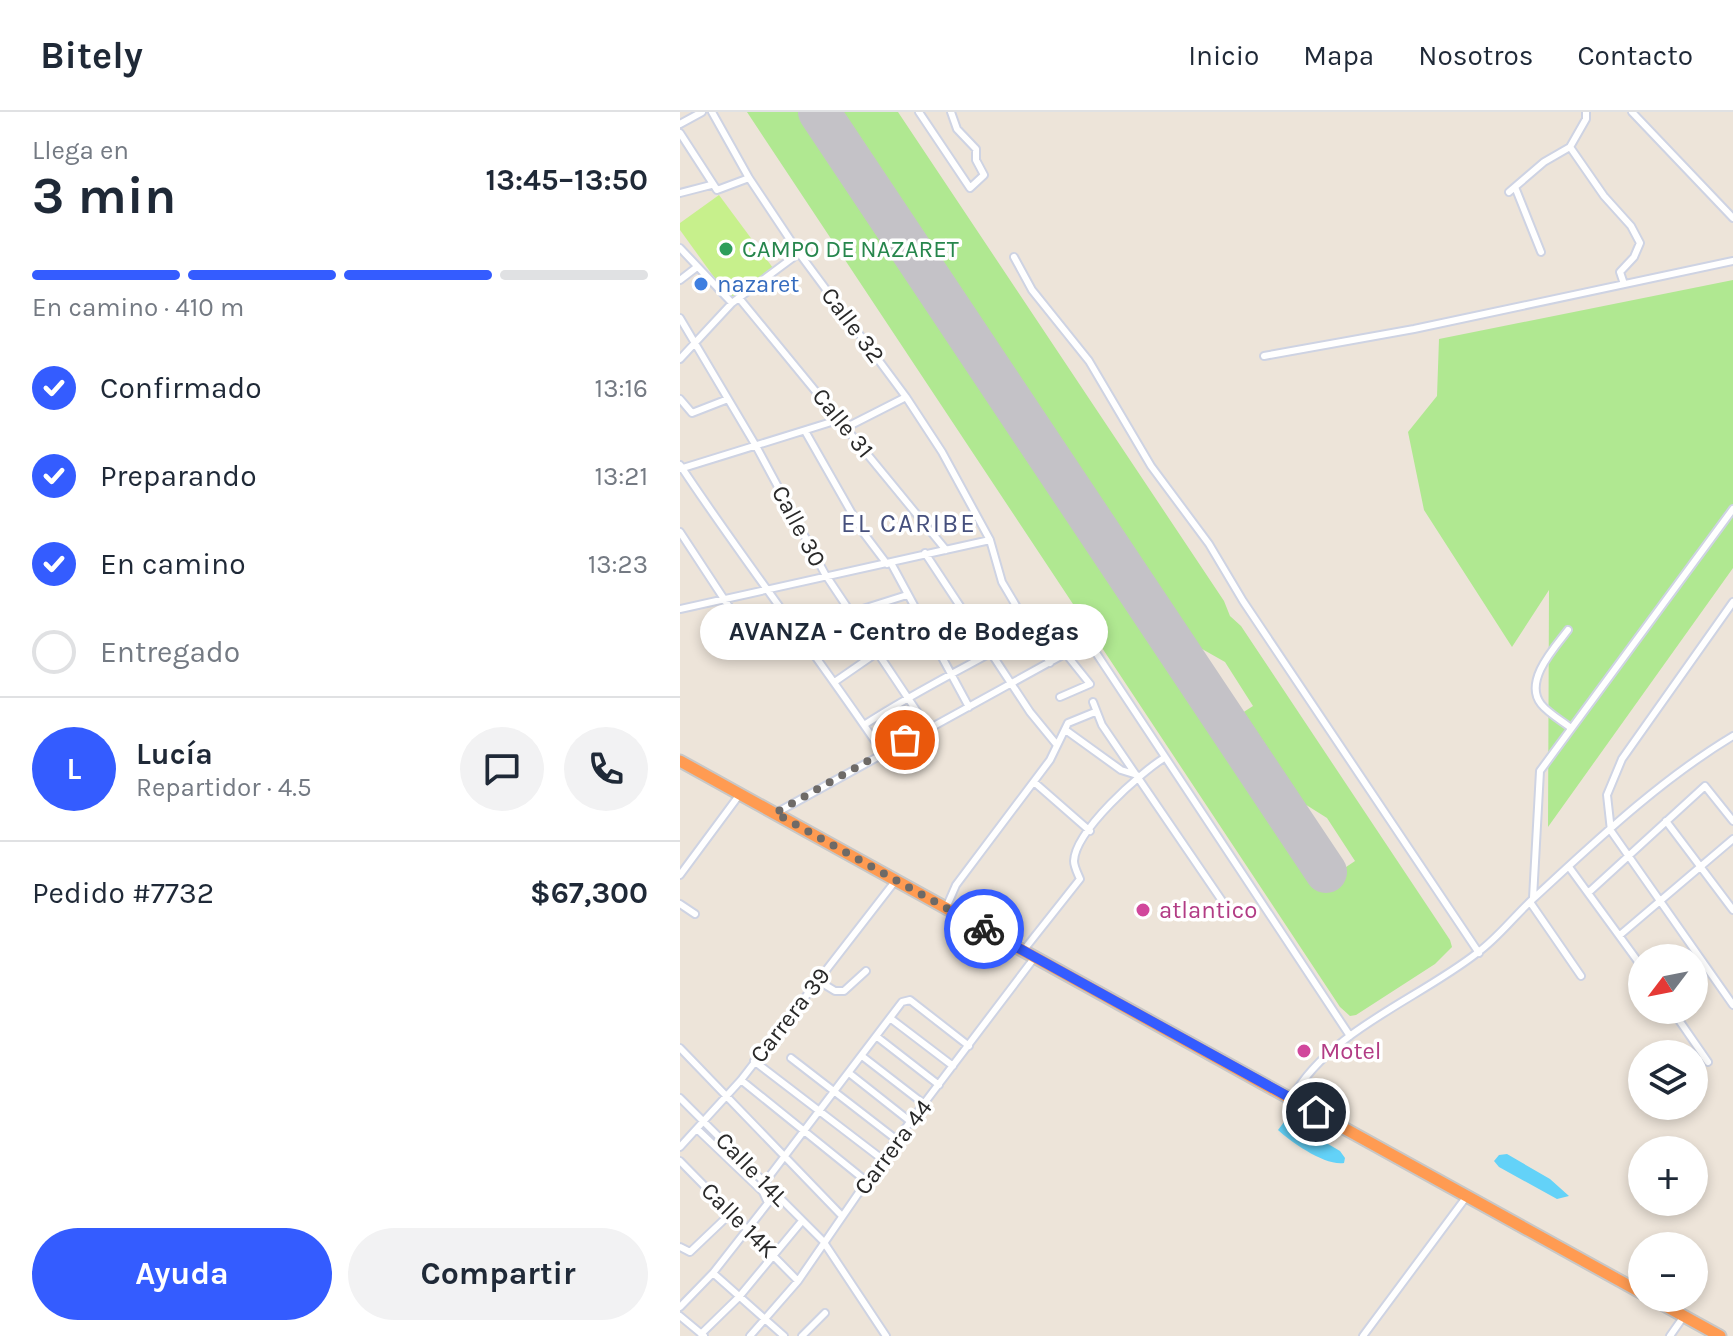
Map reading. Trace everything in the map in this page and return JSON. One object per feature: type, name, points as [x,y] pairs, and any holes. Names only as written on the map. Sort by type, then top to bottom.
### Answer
[{"type":"highway","points":[[680,759],[1628,1285]]},
{"type":"highway","points":[[1677,1312],[1720,1336]]},
{"type":"street","points":[[680,124],[702,112]]},
{"type":"street","name":"Calle 32","points":[[712,112],[749,178],[799,253],[906,397],[942,452],[990,540],[1002,582],[1029,633],[1050,663]]},
{"type":"street","points":[[919,112],[970,188],[984,175],[976,160],[976,149],[957,129],[951,112]]},
{"type":"street","points":[[1541,252],[1512,189],[1544,162],[1570,147],[1586,119],[1586,112]]},
{"type":"street","points":[[1632,112],[1733,218]]},
{"type":"street","points":[[680,133],[714,187]]},
{"type":"street","points":[[1570,147],[1604,196],[1631,226],[1640,243],[1634,257],[1620,272],[1624,284]]},
{"type":"street","points":[[680,193],[749,178]]},
{"type":"street","points":[[680,248],[732,303]]},
{"type":"street","points":[[680,359],[732,303],[799,253]]},
{"type":"street","points":[[1014,257],[1032,290],[1089,361],[1151,466],[1209,544],[1479,953]]},
{"type":"street","points":[[1264,356],[1414,329],[1733,261]]},
{"type":"street","points":[[680,280],[697,267]]},
{"type":"street","name":"Calle 31","points":[[739,298],[946,550]]},
{"type":"street","name":"Calle 30","points":[[680,318],[756,446],[825,574],[928,728]]},
{"type":"street","points":[[847,427],[906,397]]},
{"type":"street","points":[[680,399],[692,413],[728,399]]},
{"type":"street","points":[[841,419],[681,467],[800,637],[836,681],[883,753]]},
{"type":"street","points":[[805,431],[862,531],[889,564],[969,707]]},
{"type":"street","points":[[1581,976],[1532,900],[1540,771],[1733,509]]},
{"type":"street","points":[[680,532],[745,631]]},
{"type":"street","points":[[680,609],[825,574],[889,564],[990,540]]},
{"type":"street","points":[[925,553],[1011,683],[1057,745]]},
{"type":"street","points":[[800,637],[850,613],[907,595]]},
{"type":"street","points":[[1733,602],[1622,759],[1607,795],[1611,831],[1733,1005]]},
{"type":"street","points":[[864,725],[907,696],[1029,633],[1067,609],[1350,1036]]},
{"type":"street","points":[[836,681],[878,655],[888,645],[949,612]]},
{"type":"street","points":[[1568,630],[1539,668],[1538,696],[1541,705],[1571,728]]},
{"type":"street","points":[[775,813],[1088,641]]},
{"type":"street","points":[[1060,697],[1090,684],[1066,654]]},
{"type":"street","points":[[1093,702],[1095,712],[1231,914]]},
{"type":"street","points":[[946,908],[956,885],[1034,782],[1073,719],[1095,712]]},
{"type":"street","points":[[1067,731],[1121,770],[1137,775]]},
{"type":"street","points":[[1291,1099],[1299,1084],[1350,1036],[1479,953],[1532,900],[1661,784],[1733,736]]},
{"type":"street","points":[[1023,951],[1080,879],[1074,862],[1078,848],[1090,831],[1137,775],[1164,758]]},
{"type":"street","points":[[1034,782],[1090,831]]},
{"type":"street","points":[[1588,893],[1705,786],[1733,821]]},
{"type":"street","points":[[680,875],[740,794]]},
{"type":"street","points":[[1666,821],[1733,909]]},
{"type":"street","points":[[1620,935],[1733,839]]},
{"type":"street","points":[[1569,867],[1628,947]]},
{"type":"street","name":"Carrera 39","points":[[680,1147],[741,1080],[896,880]]},
{"type":"street","points":[[680,904],[695,914]]},
{"type":"street","name":"Carrera 44","points":[[750,1336],[798,1281],[882,1159],[1035,957]]},
{"type":"street","points":[[817,980],[835,991],[844,991],[866,971]]},
{"type":"street","points":[[765,1182],[902,1002],[910,1000],[969,1046]]},
{"type":"street","points":[[890,1018],[953,1066]]},
{"type":"street","points":[[876,1036],[939,1085]]},
{"type":"street","points":[[680,1048],[842,1216]]},
{"type":"street","points":[[862,1056],[924,1104]]},
{"type":"street","points":[[791,1058],[897,1140]]},
{"type":"street","points":[[754,1061],[882,1159]]},
{"type":"street","points":[[849,1073],[911,1122]]},
{"type":"street","points":[[741,1080],[866,1181]]},
{"type":"street","name":"Calle 14L","points":[[680,1098],[823,1241],[886,1336]]},
{"type":"street","points":[[680,1307],[713,1273],[768,1203],[768,1198],[697,1129]]},
{"type":"street","name":"Calle 14K","points":[[680,1161],[798,1281]]},
{"type":"street","points":[[1363,1336],[1467,1196]]},
{"type":"street","points":[[680,1248],[690,1252],[698,1247],[731,1213]]},
{"type":"street","points":[[680,1316],[702,1335],[739,1297],[802,1221]]},
{"type":"street","points":[[713,1273],[784,1336]]},
{"type":"street","points":[[802,1336],[825,1313]]},
{"type":"street","points":[[1670,1336],[1684,1316]]},
{"type":"green space","points":[[747,112],[801,112],[1318,886],[1355,861],[1327,818],[1292,796],[1239,715],[1253,706],[1225,662],[1188,641],[835,112],[898,112],[1224,601],[1230,616],[1241,626],[1450,940],[1452,947],[1435,964],[1356,1015],[1350,1016],[1340,1007]]},
{"type":"green space","name":"CAMPO DE NAZARET","points":[[719,195],[773,268],[732,302],[680,230],[680,223]]},
{"type":"green space","points":[[1733,280],[1733,568],[1548,827],[1549,590],[1512,647],[1424,510],[1408,432],[1437,396],[1439,339]]},
{"type":"water","points":[[1284,1122],[1294,1124],[1340,1151],[1345,1158],[1344,1163],[1328,1161],[1300,1147],[1278,1130]]},
{"type":"water","points":[[1507,1154],[1550,1179],[1569,1196],[1557,1199],[1499,1167],[1494,1161],[1499,1155]]},
{"type":"runway","points":[[819,112],[1326,872]]},
{"type":"way so far","points":[[905,740],[775,813],[984,929]]},
{"type":"place","name":"CAMPO DE NAZARET","points":[[726,249]]},
{"type":"place","name":"nazaret","points":[[701,284]]},
{"type":"place","name":"AVANZA - Centro de Bodegas","points":[[905,740]]},
{"type":"place","name":"atlantico","points":[[1143,910]]},
{"type":"place","name":"Motel","points":[[1304,1051]]},
{"type":"district","name":"EL CARIBE","points":[[909,523]]},
{"type":"route","points":[[984,929],[1316,1112]]}]
